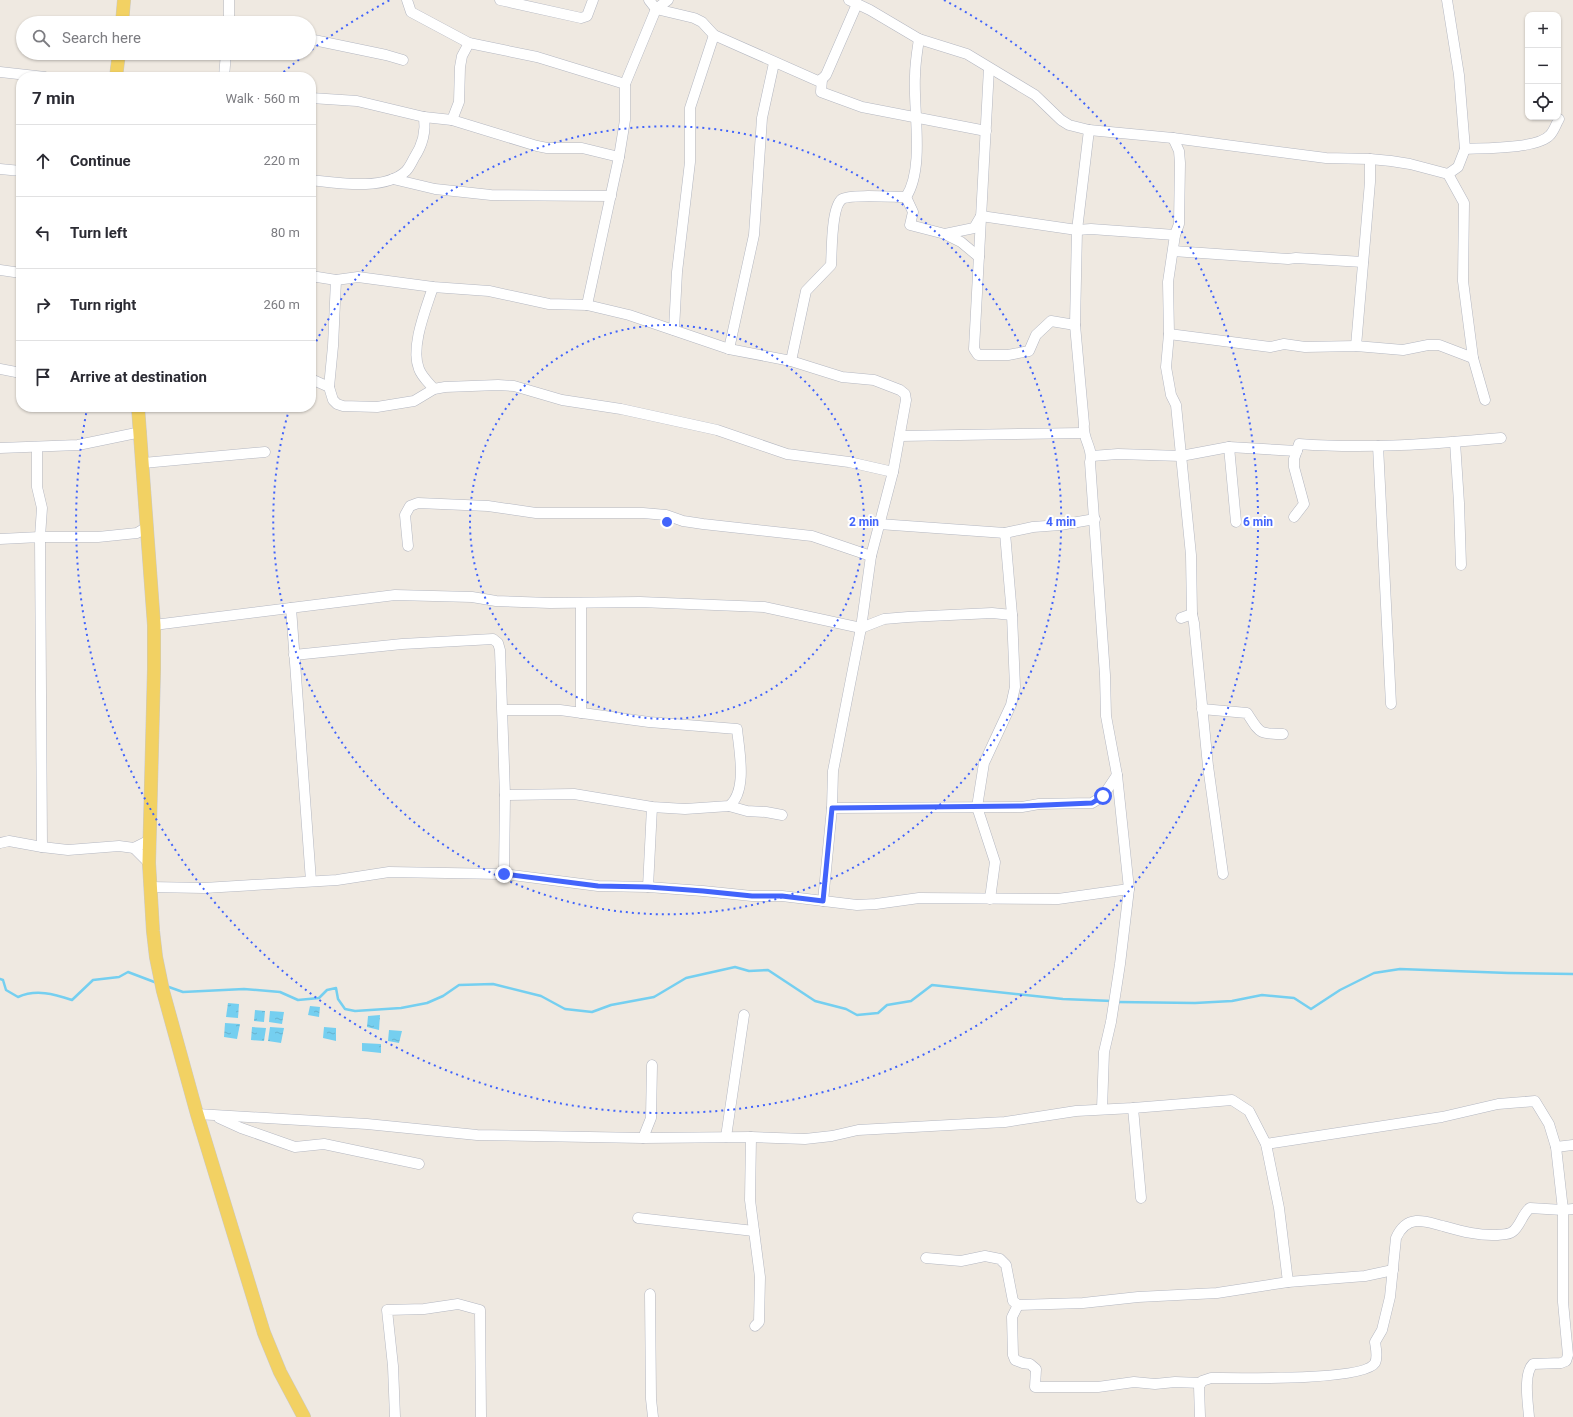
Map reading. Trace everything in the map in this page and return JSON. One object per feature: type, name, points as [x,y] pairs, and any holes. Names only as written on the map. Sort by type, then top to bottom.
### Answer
[{"type":"main road","points":[[123,16],[124,0]]},
{"type":"main road","points":[[117,72],[118,60]]},
{"type":"main road","points":[[139,412],[154,625],[149,864],[153,931],[158,964],[163,990],[197,1114],[266,1340],[280,1372],[304,1417]]},
{"type":"street","points":[[229,0],[229,16]]},
{"type":"street","points":[[407,0],[411,12],[469,43],[537,57],[625,84]]},
{"type":"street","points":[[500,0],[581,18],[587,16],[593,0]]},
{"type":"street","points":[[649,0],[656,8],[694,18],[702,22],[714,35],[774,63],[818,81],[826,75],[853,2],[870,10],[919,39],[967,54],[1035,95],[1061,120],[1069,125],[1090,130],[1173,138],[1326,158],[1370,159],[1410,164],[1448,174],[1464,203],[1463,281],[1473,358],[1485,400]]},
{"type":"street","points":[[587,305],[619,156],[625,120],[625,84],[656,8],[668,0]]},
{"type":"street","points":[[1447,0],[1459,75],[1465,149],[1458,167],[1448,174]]},
{"type":"street","points":[[674,330],[677,272],[690,162],[690,108],[714,35]]},
{"type":"street","points":[[919,39],[915,76],[915,108],[917,117],[916,161],[911,186],[906,197],[913,212],[910,225],[945,234],[961,242],[979,257]]},
{"type":"street","points":[[316,40],[403,60]]},
{"type":"street","points":[[452,120],[458,102],[462,56],[469,43]]},
{"type":"street","points":[[224,72],[225,60]]},
{"type":"street","points":[[730,349],[754,235],[762,118],[774,63]]},
{"type":"street","points":[[989,68],[974,348],[978,354],[1008,355],[1029,352],[1036,336],[1051,321],[1075,326]]},
{"type":"street","points":[[0,72],[16,74]]},
{"type":"street","points":[[822,79],[821,92],[862,107],[986,131]]},
{"type":"street","points":[[316,98],[357,101],[424,117],[452,120],[547,148],[582,148],[619,156]]},
{"type":"street","points":[[316,180],[376,184],[393,179],[406,171],[418,152],[426,128],[424,117]]},
{"type":"street","points":[[1465,149],[1522,146],[1536,143],[1550,136],[1558,120]]},
{"type":"street","points":[[1090,130],[1077,230],[1075,326],[1084,424],[1083,433],[1092,456],[1090,462],[1105,675],[1106,716],[1117,775],[1129,889],[1120,964],[1111,1022],[1104,1052],[1102,1109]]},
{"type":"street","points":[[1173,138],[1180,162],[1179,224],[1168,282],[1169,334],[1166,367],[1171,395],[1176,404],[1191,555],[1192,614],[1208,766],[1224,874]]},
{"type":"street","points":[[1356,346],[1370,182],[1370,159]]},
{"type":"street","points":[[0,169],[16,171]]},
{"type":"street","points":[[393,179],[435,189],[491,195],[611,196]]},
{"type":"street","points":[[791,361],[806,291],[831,265],[835,216],[838,203],[842,199],[852,196],[906,197]]},
{"type":"street","points":[[981,216],[1077,230],[1091,229],[1176,235]]},
{"type":"street","points":[[945,234],[974,228],[981,216]]},
{"type":"street","points":[[1173,251],[1288,259],[1296,258],[1364,262]]},
{"type":"street","points":[[0,270],[16,272]]},
{"type":"street","points":[[316,277],[336,280],[358,277],[433,287],[489,290],[549,304],[587,305],[629,315],[730,349],[791,361],[842,378],[874,380],[900,390],[905,394],[906,400],[893,472],[871,556],[861,628],[833,771],[832,808],[823,901]]},
{"type":"street","points":[[336,280],[333,346],[329,387],[333,400],[337,404],[343,406],[378,407],[414,401],[434,389],[445,387],[498,385],[514,386],[562,400],[621,409],[717,430],[787,454],[849,462],[893,472]]},
{"type":"street","points":[[433,287],[416,346],[418,368],[434,389]]},
{"type":"street","points":[[1169,334],[1270,347],[1284,344],[1305,347],[1356,346],[1403,350],[1428,345],[1439,345],[1473,358]]},
{"type":"street","points":[[0,368],[16,372]]},
{"type":"street","points":[[316,381],[329,387]]},
{"type":"street","points":[[0,448],[78,445],[141,432]]},
{"type":"street","points":[[900,436],[1083,433]]},
{"type":"street","points":[[1294,517],[1304,504],[1294,467],[1300,444],[1326,446],[1378,446],[1501,438]]},
{"type":"street","points":[[1455,442],[1460,503],[1461,565]]},
{"type":"street","points":[[1378,446],[1390,704]]},
{"type":"street","points":[[37,447],[37,487],[42,508],[40,537],[42,847]]},
{"type":"street","points":[[1092,456],[1118,454],[1181,456],[1229,447],[1297,451]]},
{"type":"street","points":[[1229,447],[1236,522]]},
{"type":"street","points":[[143,464],[265,452]]},
{"type":"street","points":[[408,546],[405,515],[410,506],[418,503],[488,506],[536,513],[643,513],[666,515],[683,521],[703,524],[812,536],[871,556]]},
{"type":"street","points":[[879,524],[1005,533],[1032,527],[1060,525],[1095,519]]},
{"type":"street","points":[[0,539],[98,537],[137,533],[147,527]]},
{"type":"street","points":[[990,899],[995,862],[977,807],[984,763],[1011,705],[1015,687],[1012,615],[1005,533]]},
{"type":"street","points":[[154,625],[395,595],[550,603],[640,602],[764,607],[861,628],[884,619],[992,613],[1012,615]]},
{"type":"street","points":[[581,602],[581,714]]},
{"type":"street","points":[[291,608],[311,881]]},
{"type":"street","points":[[1181,618],[1192,614]]},
{"type":"street","points":[[294,655],[402,644],[493,639],[498,643],[500,650],[505,795],[504,874]]},
{"type":"street","points":[[1202,709],[1248,713],[1259,732],[1265,734],[1283,734]]},
{"type":"street","points":[[502,710],[560,710],[581,714],[659,723],[737,729],[741,762],[739,792],[735,801],[730,806]]},
{"type":"street","points":[[832,808],[977,807],[1092,803],[1103,796],[1117,775]]},
{"type":"street","points":[[505,795],[574,794],[652,807],[685,809],[730,806],[747,811],[782,815]]},
{"type":"street","points":[[648,887],[652,807]]},
{"type":"street","points":[[0,843],[9,841],[68,850],[112,846],[134,848],[150,840]]},
{"type":"street","points":[[134,848],[149,864]]},
{"type":"street","points":[[150,887],[204,888],[337,880],[389,872],[504,874],[598,886],[648,887],[752,896],[782,896],[857,905],[919,898],[1058,899],[1129,889]]},
{"type":"street","points":[[726,1137],[744,1015]]},
{"type":"street","points":[[643,1138],[651,1118],[652,1065]]},
{"type":"street","points":[[197,1114],[367,1124],[477,1134],[643,1138],[750,1137],[786,1140],[832,1136],[858,1130],[1005,1122],[1076,1111],[1232,1100],[1249,1111],[1266,1144],[1279,1208],[1288,1282]]},
{"type":"street","points":[[1266,1144],[1442,1117],[1498,1104],[1535,1101],[1549,1124],[1556,1147],[1568,1209],[1563,1302],[1568,1355],[1566,1361],[1561,1363],[1533,1364],[1529,1368],[1527,1379],[1529,1417]]},
{"type":"street","points":[[1134,1108],[1141,1198]]},
{"type":"street","points":[[212,1115],[241,1128],[295,1147],[324,1144],[419,1164]]},
{"type":"street","points":[[750,1137],[750,1200],[760,1277],[758,1322],[755,1326]]},
{"type":"street","points":[[1556,1147],[1573,1146]]},
{"type":"street","points":[[1200,1417],[1199,1386],[1211,1378],[1331,1376],[1367,1369],[1374,1364],[1377,1354],[1375,1342],[1382,1330],[1390,1297],[1396,1238],[1400,1230],[1406,1224],[1415,1221],[1424,1221],[1482,1236],[1506,1234],[1513,1232],[1526,1211],[1530,1208],[1568,1209]]},
{"type":"street","points":[[638,1218],[754,1231]]},
{"type":"street","points":[[926,1258],[961,1260],[985,1256],[1000,1259],[1006,1265],[1013,1301],[1018,1305],[1083,1303],[1138,1297],[1217,1293],[1288,1282],[1365,1276],[1393,1270]]},
{"type":"street","points":[[650,1294],[651,1399],[653,1417]]},
{"type":"street","points":[[395,1417],[393,1366],[387,1310],[424,1309],[458,1304],[480,1310],[481,1417]]},
{"type":"street","points":[[1018,1305],[1012,1317],[1013,1355],[1015,1360],[1023,1364],[1030,1364],[1036,1369],[1034,1388],[1098,1387],[1134,1382],[1155,1384],[1175,1382],[1202,1383]]},
{"type":"water","points":[[228,1003],[239,1004],[238,1018],[226,1017]]},
{"type":"water","points":[[310,1006],[320,1007],[319,1017],[308,1015]]},
{"type":"water","points":[[255,1010],[265,1011],[264,1022],[254,1021]]},
{"type":"water","points":[[270,1011],[284,1012],[282,1024],[269,1022]]},
{"type":"water","points":[[380,1015],[379,1030],[367,1027],[368,1016]]},
{"type":"water","points":[[225,1023],[240,1024],[237,1039],[224,1037]]},
{"type":"water","points":[[252,1027],[266,1028],[264,1041],[251,1040]]},
{"type":"water","points":[[270,1027],[284,1028],[281,1043],[268,1041]]},
{"type":"water","points":[[324,1027],[336,1028],[336,1041],[323,1038]]},
{"type":"water","points":[[389,1030],[402,1031],[399,1043],[388,1041]]},
{"type":"water","points":[[362,1043],[381,1044],[381,1053],[362,1051]]},
{"type":"waterway","points":[[166,986],[183,992],[244,989],[280,992],[298,1000],[319,998],[327,990],[336,988],[338,999],[345,1009],[355,1011],[401,1008],[427,1003],[443,996],[459,985],[493,984],[541,996],[565,1009],[592,1012],[611,1005],[654,997],[686,978],[735,967],[749,971],[768,970],[815,1001],[846,1009],[857,1015],[878,1013],[887,1005],[911,1001],[932,985],[1063,999],[1112,1001]]},
{"type":"waterway","points":[[1117,1002],[1195,1003],[1232,1001],[1262,995],[1294,998],[1311,1009],[1340,990],[1374,973],[1400,969],[1573,974]]},
{"type":"waterway","points":[[0,979],[3,980],[6,990],[18,997],[32,993],[45,993],[72,1000],[93,980],[119,977],[128,972],[157,983]]},
{"type":"route","points":[[504,874],[598,886],[648,887],[752,896],[782,896],[823,901],[832,808],[1022,806],[1039,804],[1092,803],[1103,796]]}]
